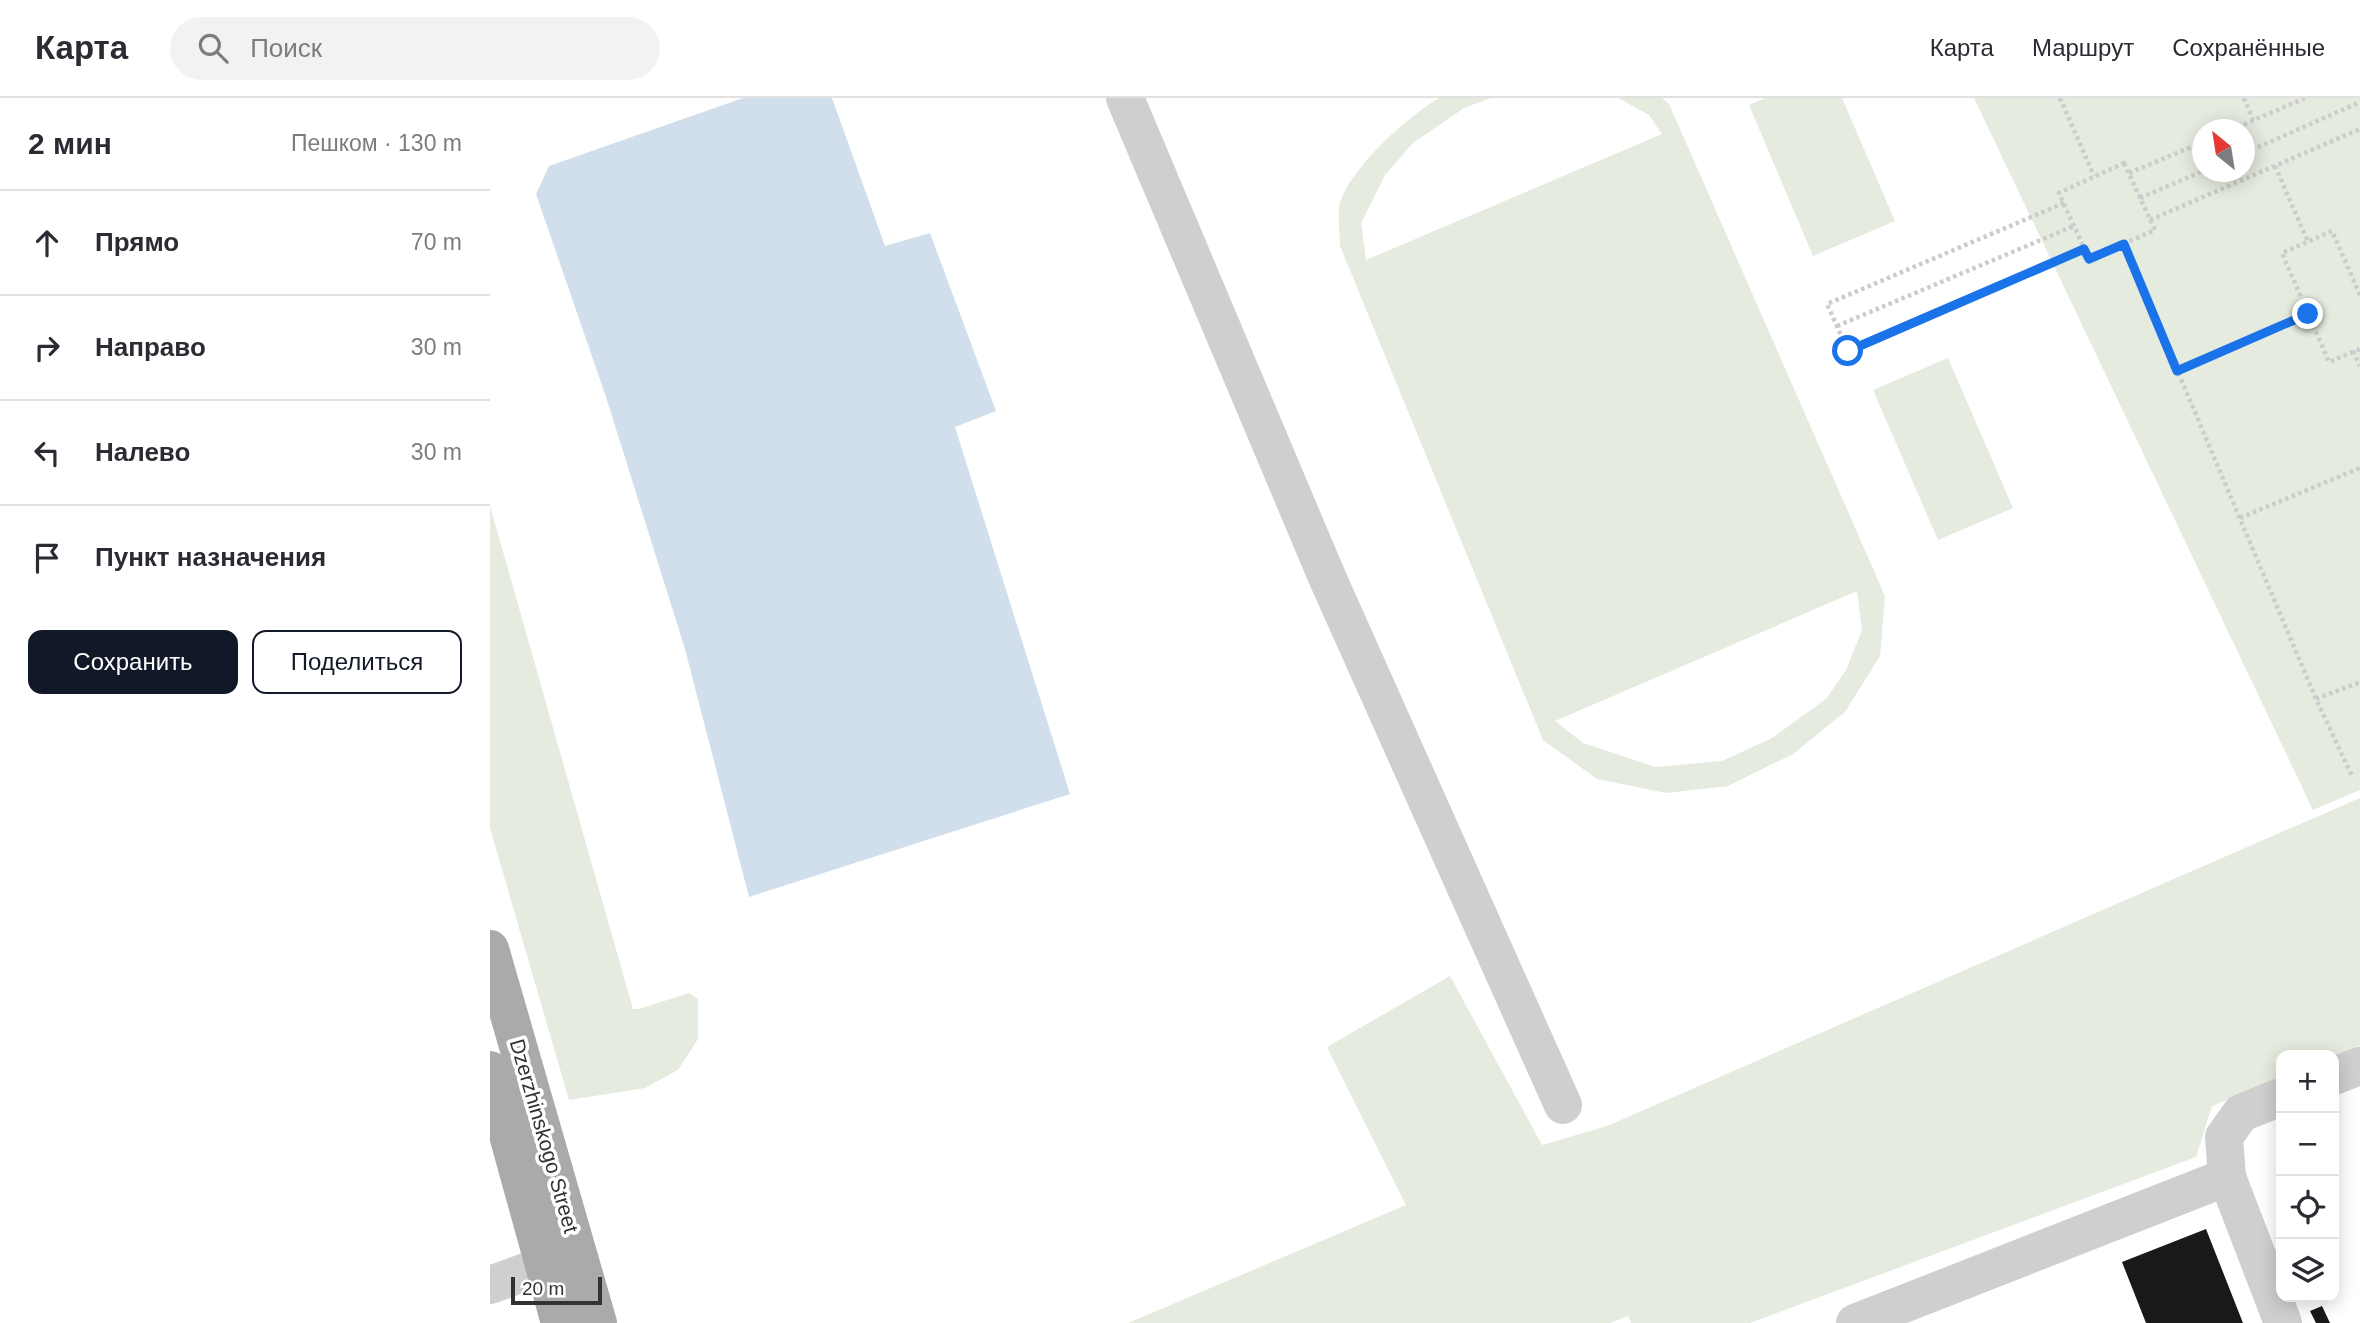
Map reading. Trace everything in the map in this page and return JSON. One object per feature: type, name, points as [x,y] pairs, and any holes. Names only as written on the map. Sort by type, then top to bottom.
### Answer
[{"type":"main road","name":"Dzerzhinskogo Street","points":[[490,949],[598,1323]]},
{"type":"main road","name":"Dzerzhinskogo Street","points":[[490,1070],[560,1323]]},
{"type":"street","points":[[1125,98],[1326,577],[1563,1105]]},
{"type":"street","points":[[2339,1074],[2360,1066]]},
{"type":"street","points":[[2276,1099],[2241,1113],[2224,1137],[2227,1177],[2283,1323]]},
{"type":"street","points":[[1855,1323],[2227,1177]]},
{"type":"street","points":[[490,1285],[558,1259],[565,1252],[568,1242],[568,1219]]},
{"type":"street","points":[[544,1265],[570,1266],[584,1273]]},
{"type":"path","points":[[2060,98],[2094,176]]},
{"type":"path","points":[[2244,98],[2253,119]]},
{"type":"path","points":[[2255,119],[2305,98]]},
{"type":"path","points":[[2255,149],[2360,102]]},
{"type":"path","points":[[2150,220],[2360,129]]},
{"type":"path","points":[[2129,173],[2192,147]]},
{"type":"path","points":[[2124,163],[2155,230],[2089,259],[2059,193],[2094,176],[2124,163]]},
{"type":"path","points":[[2275,166],[2308,242]]},
{"type":"path","points":[[2140,198],[2192,176]]},
{"type":"path","points":[[2063,203],[1827,304],[1848,351],[2084,249]]},
{"type":"path","points":[[1837,326],[2074,226]]},
{"type":"path","points":[[2360,293],[2332,231],[2282,253],[2329,362],[2360,349]]},
{"type":"path","points":[[2124,244],[2316,699],[2352,776]]},
{"type":"path","points":[[2177,371],[2308,314]]},
{"type":"path","points":[[2353,351],[2360,366]]},
{"type":"path","points":[[2240,518],[2360,468]]},
{"type":"path","points":[[2316,699],[2360,682]]},
{"type":"shaded area","points":[[1439,98],[1491,98],[1464,108],[1413,143],[1385,175],[1361,223],[1366,260],[1662,134],[1649,115],[1618,98],[1662,98],[1669,104],[1885,596],[1880,656],[1845,712],[1793,754],[1728,786],[1666,793],[1597,779],[1543,740],[1340,246],[1339,208],[1353,178],[1395,131]],"holes":[[[1857,591],[1862,630],[1846,670],[1826,699],[1772,738],[1722,761],[1655,767],[1583,743],[1555,721]]]},
{"type":"shaded area","points":[[1765,98],[1842,98],[1895,221],[1813,256],[1749,105]]},
{"type":"shaded area","points":[[1974,98],[2360,98],[2360,790],[2313,810]]},
{"type":"shaded area","points":[[1948,358],[2013,508],[1938,540],[1873,390]]},
{"type":"shaded area","points":[[490,506],[633,1009],[689,993],[698,999],[698,1039],[678,1070],[645,1088],[569,1100],[490,828]]},
{"type":"shaded area","points":[[2360,798],[2360,1046],[2339,1055],[2339,1050],[2276,1050],[2276,1080],[2212,1106],[2196,1157],[1750,1323],[1631,1323],[1628,1316],[1610,1323],[1128,1323],[1406,1205],[1327,1047],[1450,976],[1542,1145],[1607,1126]]},
{"type":"water","points":[[743,98],[832,98],[885,246],[930,233],[996,411],[955,427],[1070,794],[749,897],[685,649],[606,397],[536,194],[549,166]]},
{"type":"building","points":[[2206,1229],[2243,1323],[2146,1323],[2122,1262]]},
{"type":"building","points":[[2322,1306],[2330,1323],[2316,1323],[2310,1311]]},
{"type":"route","points":[[1848,351],[2084,249],[2089,259],[2124,244],[2177,371],[2308,314]]}]
